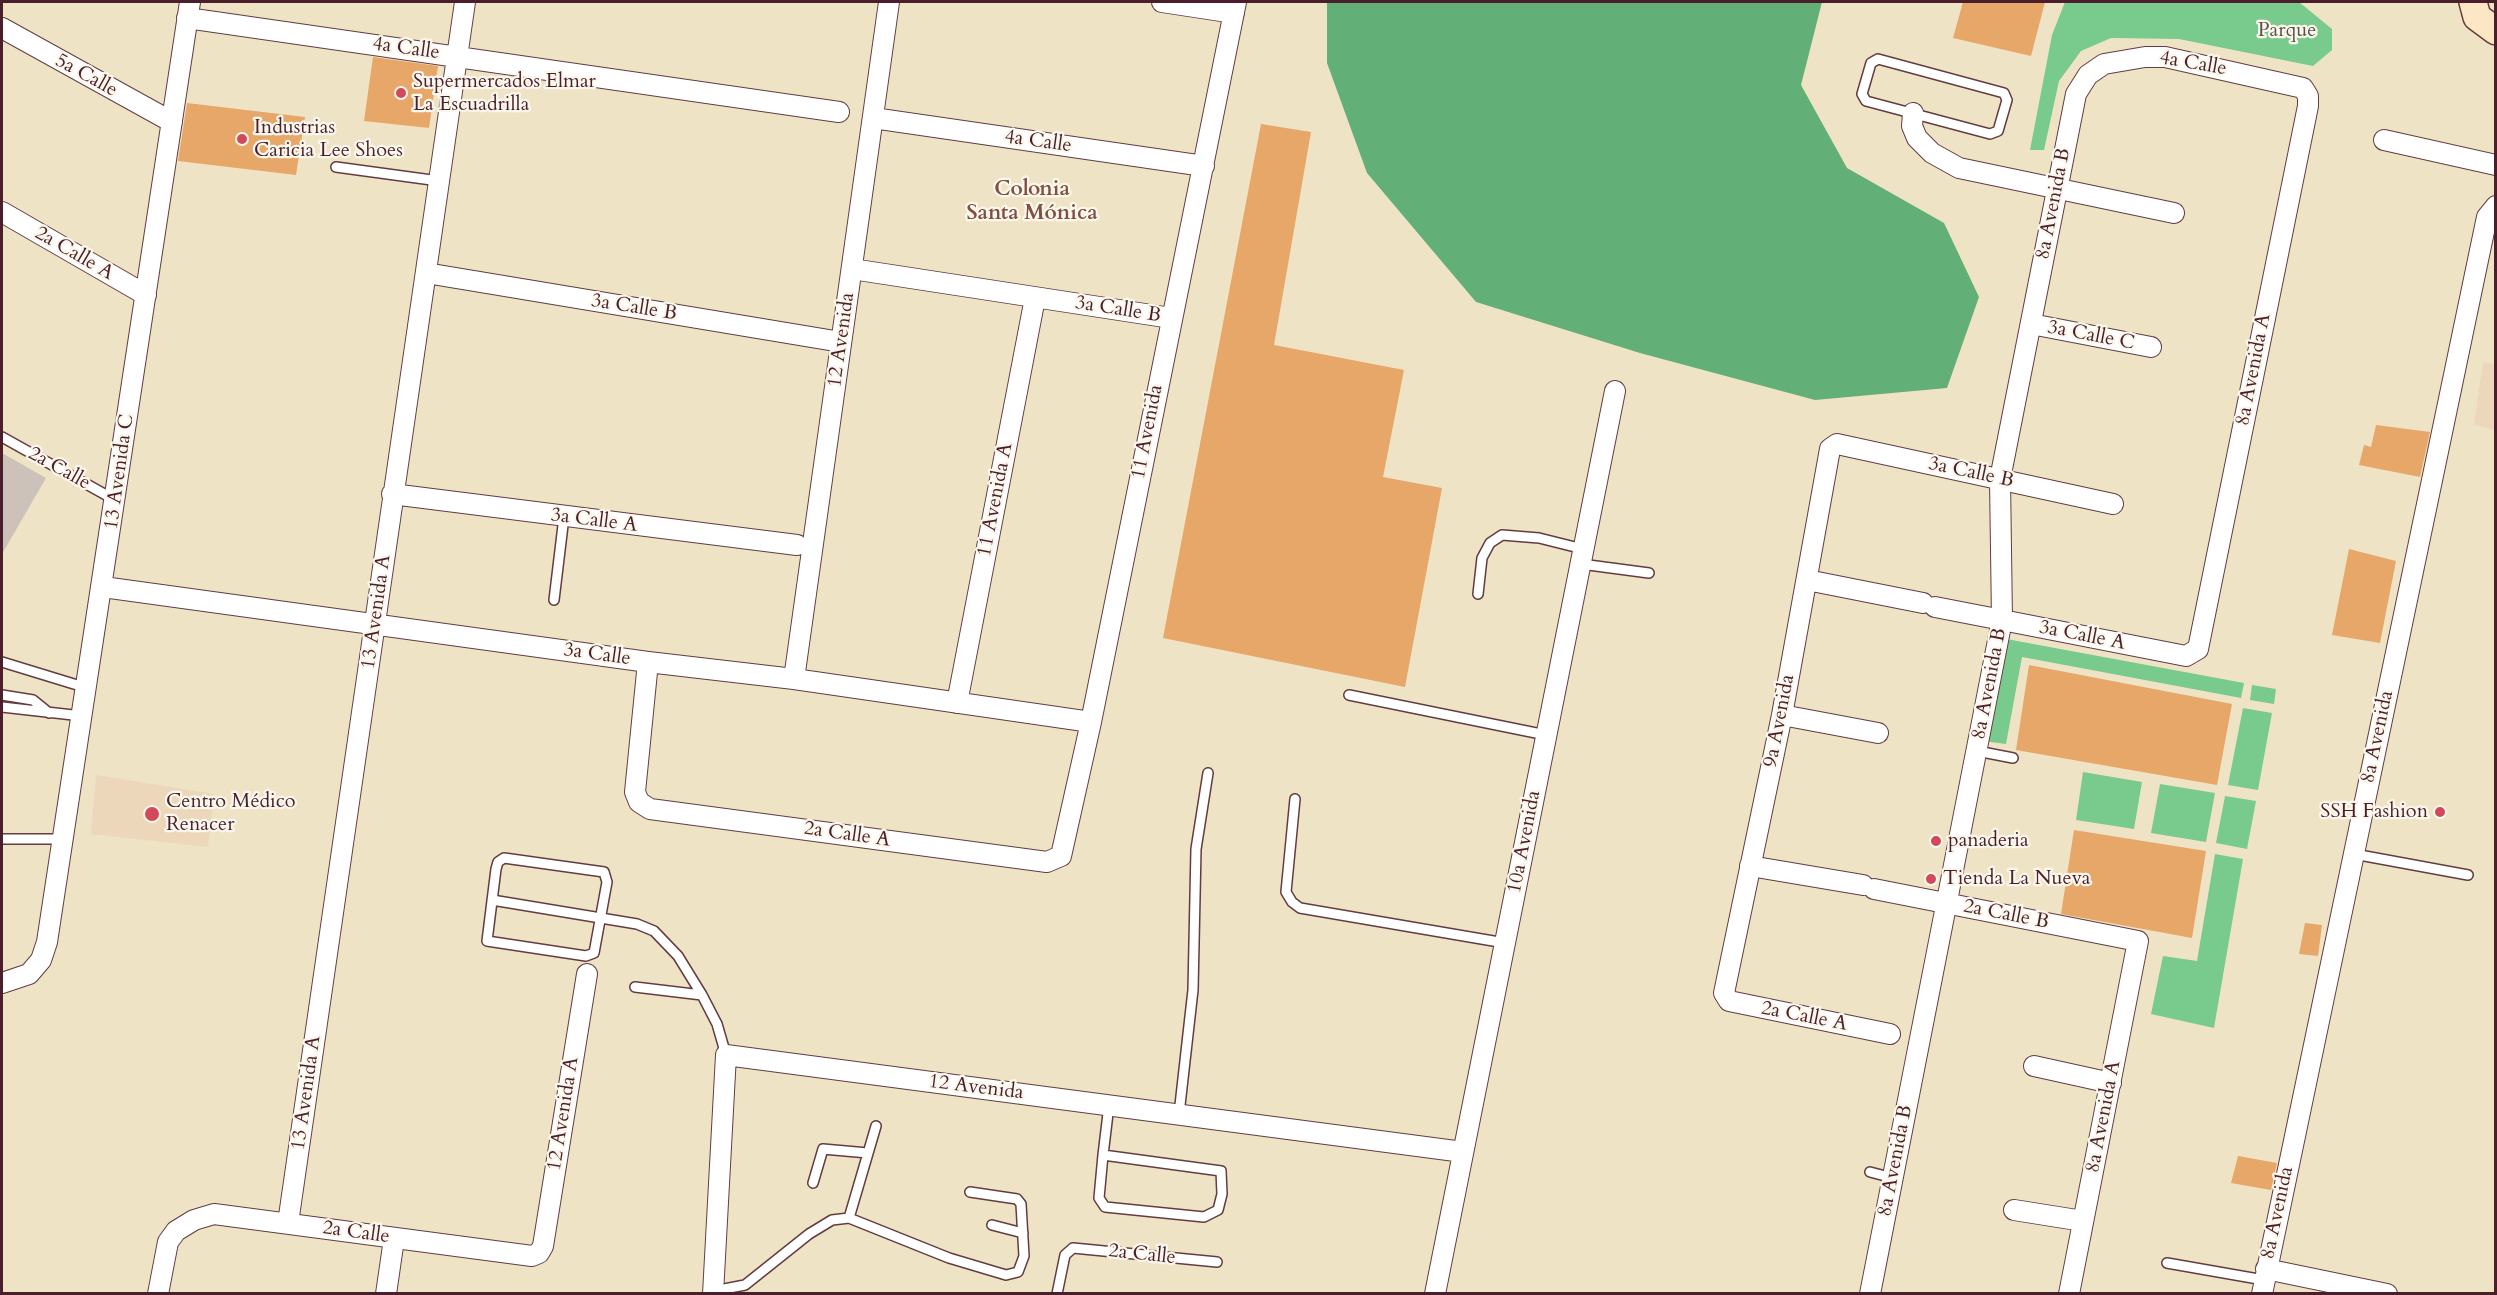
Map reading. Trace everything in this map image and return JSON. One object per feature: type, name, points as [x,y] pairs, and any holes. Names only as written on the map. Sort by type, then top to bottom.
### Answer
[{"type":"street","name":"13 Avenida A","points":[[288,1223],[465,2]]},
{"type":"street","name":"12 Avenida","points":[[794,679],[889,2]]},
{"type":"street","points":[[1162,2],[1235,7]]},
{"type":"street","points":[[2473,2],[2478,17],[2496,31]]},
{"type":"street","name":"11 Avenida","points":[[1056,860],[1063,851],[1091,722],[1170,318],[1204,166],[1235,7]]},
{"type":"street","name":"4a Calle","points":[[188,10],[456,56],[839,112]]},
{"type":"street","name":"13 Avenida C","points":[[2,983],[29,974],[41,960],[47,942],[103,587],[188,10]]},
{"type":"street","name":"5a Calle","points":[[2,28],[172,122]]},
{"type":"street","name":"4a Calle","points":[[2088,75],[2104,64],[2126,59],[2165,57],[2300,87]]},
{"type":"street","name":"8a Avenida B","points":[[1870,1293],[2002,620],[2000,479],[2076,94],[2088,75]]},
{"type":"street","name":"8a Avenida A","points":[[2193,654],[2198,649],[2308,106],[2307,94],[2300,87]]},
{"type":"street","points":[[1913,113],[1912,126],[1917,138],[1945,162],[1959,168],[2174,213]]},
{"type":"street","name":"4a Calle","points":[[873,118],[1204,166]]},
{"type":"street","points":[[2384,140],[2496,165]]},
{"type":"street","name":"8a Avenida","points":[[2264,1281],[2492,211]]},
{"type":"street","name":"2a Calle A","points":[[2,212],[146,296]]},
{"type":"street","name":"3a Calle B","points":[[852,269],[1170,318]]},
{"type":"street","name":"3a Calle B","points":[[426,273],[841,342]]},
{"type":"street","name":"11 Avenida A","points":[[957,703],[1035,298]]},
{"type":"street","name":"3a Calle C","points":[[2031,324],[2151,347]]},
{"type":"street","name":"10a Avenida","points":[[1436,1293],[1615,391]]},
{"type":"street","name":"3a Calle B","points":[[1830,449],[1837,444],[2113,504]]},
{"type":"street","name":"9a Avenida","points":[[1725,993],[1782,715],[1830,449]]},
{"type":"street","name":"3a Calle A","points":[[392,494],[796,545]]},
{"type":"street","name":"3a Calle A","points":[[1807,580],[2186,656],[2193,654]]},
{"type":"street","name":"3a Calle","points":[[103,587],[375,626],[794,679],[1091,722]]},
{"type":"street","name":"2a Calle A","points":[[648,662],[635,792],[639,802],[650,809],[1047,862],[1056,860]]},
{"type":"street","points":[[1782,715],[1878,733]]},
{"type":"street","name":"2a Calle B","points":[[1750,866],[1869,887],[2138,941]]},
{"type":"street","name":"8a Avenida A","points":[[2069,1293],[2138,941]]},
{"type":"street","name":"12 Avenida A","points":[[539,1253],[543,1246],[587,974]]},
{"type":"street","name":"2a Calle A","points":[[1725,993],[1729,1001],[1890,1034]]},
{"type":"street","name":"12 Avenida","points":[[726,1055],[1464,1152]]},
{"type":"street","points":[[714,1292],[726,1055]]},
{"type":"street","points":[[2034,1066],[2111,1083]]},
{"type":"street","points":[[2014,1210],[2083,1221]]},
{"type":"street","name":"2a Calle","points":[[158,1293],[164,1254],[176,1231],[194,1220],[214,1214],[532,1256],[539,1253]]},
{"type":"street","points":[[386,1293],[394,1239]]},
{"type":"street","points":[[2264,1281],[2387,1293]]},
{"type":"lane","points":[[1873,60],[2001,91],[2007,98],[1999,130],[1994,134],[1913,113],[1863,99],[1873,60]]},
{"type":"lane","points":[[336,167],[438,181]]},
{"type":"lane","name":"2a Calle","points":[[2,437],[116,501]]},
{"type":"lane","points":[[554,600],[564,517]]},
{"type":"lane","points":[[1478,594],[1482,558],[1490,543],[1502,535],[1539,538],[1582,556],[1649,573]]},
{"type":"lane","points":[[2,662],[87,688]]},
{"type":"lane","points":[[2,695],[33,700],[49,713]]},
{"type":"lane","points":[[1349,695],[1546,735]]},
{"type":"lane","points":[[2,707],[82,716]]},
{"type":"lane","points":[[1977,751],[2013,758]]},
{"type":"lane","points":[[1179,1114],[1193,990],[1196,849],[1208,772]]},
{"type":"lane","points":[[1295,799],[1286,892],[1292,902],[1300,908],[1505,943]]},
{"type":"lane","points":[[2,839],[63,839]]},
{"type":"lane","points":[[2354,854],[2468,875]]},
{"type":"lane","points":[[504,858],[604,872],[606,882],[600,917],[594,953],[590,955],[490,943],[486,936],[498,862],[504,858]]},
{"type":"lane","points":[[492,900],[637,924],[654,931],[678,956],[702,995],[717,1024],[726,1055]]},
{"type":"lane","points":[[636,987],[702,995]]},
{"type":"lane","points":[[1103,1155],[1221,1171],[1222,1194],[1218,1210],[1204,1217],[1110,1209],[1099,1198],[1103,1155],[1108,1105]]},
{"type":"lane","points":[[849,1218],[876,1126]]},
{"type":"lane","points":[[813,1183],[823,1149],[868,1153]]},
{"type":"lane","points":[[1870,1172],[1893,1178]]},
{"type":"lane","points":[[714,1292],[745,1285],[809,1234],[832,1220],[849,1218],[949,1258],[1006,1275],[1018,1272],[1024,1256],[1023,1211],[1017,1199],[970,1192]]},
{"type":"lane","points":[[992,1225],[1023,1233]]},
{"type":"lane","name":"2a Calle","points":[[1057,1293],[1067,1250],[1073,1248],[1217,1262]]},
{"type":"lane","points":[[2167,1263],[2264,1281]]},
{"type":"shaded area","points":[[2483,362],[2495,364],[2495,430],[2474,425]]},
{"type":"shaded area","points":[[2,453],[46,478],[2,554]]},
{"type":"shaded area","name":"Centro Médico Renacer","points":[[96,775],[214,794],[208,847],[91,834]]},
{"type":"green space","points":[[1327,2],[1822,2],[1801,85],[1847,168],[1944,223],[1979,297],[1947,388],[1815,400],[1640,353],[1476,302],[1367,173],[1327,63]]},
{"type":"green space","name":"Parque","points":[[2065,2],[2299,2],[2332,29],[2332,50],[2313,66],[2179,39],[2111,38],[2081,51],[2059,81],[2044,150],[2030,150],[2052,35]]},
{"type":"green space","points":[[2001,638],[2244,683],[2241,698],[2022,657],[2006,744],[1983,741]]},
{"type":"green space","points":[[2252,685],[2276,689],[2274,704],[2250,700]]},
{"type":"green space","points":[[2243,708],[2272,713],[2258,790],[2228,785]]},
{"type":"green space","points":[[2083,772],[2142,782],[2134,829],[2076,820]]},
{"type":"green space","points":[[2160,784],[2215,793],[2206,842],[2151,833]]},
{"type":"green space","points":[[2225,796],[2256,801],[2247,849],[2216,843]]},
{"type":"green space","points":[[2215,854],[2243,859],[2214,1028],[2151,1014],[2163,956],[2197,961]]},
{"type":"building","points":[[1963,2],[2045,2],[2031,56],[1953,38]]},
{"type":"building","name":"Supermercados Elmar La Escuadrilla","points":[[373,57],[438,66],[429,128],[364,121]]},
{"type":"building","name":"Industrias Caricia Lee Shoes","points":[[187,103],[305,117],[296,175],[178,161]]},
{"type":"building","points":[[1261,124],[1311,132],[1274,345],[1404,370],[1383,477],[1442,488],[1405,687],[1163,638]]},
{"type":"building","points":[[2376,425],[2430,432],[2420,477],[2359,465],[2364,445],[2371,447]]},
{"type":"building","points":[[2349,549],[2396,561],[2380,643],[2332,635]]},
{"type":"building","points":[[2029,665],[2232,704],[2217,785],[2016,750]]},
{"type":"building","points":[[2074,830],[2206,851],[2192,938],[2061,914]]},
{"type":"building","points":[[2305,923],[2322,925],[2318,956],[2299,954]]},
{"type":"building","points":[[2238,1156],[2277,1163],[2271,1190],[2231,1183]]},
{"type":"place","name":"Supermercados Elmar La Escuadrilla","points":[[401,93]]},
{"type":"place","name":"Industrias Caricia Lee Shoes","points":[[242,139]]},
{"type":"place","name":"SSH Fashion","points":[[2440,812]]},
{"type":"place","name":"Centro Médico Renacer","points":[[152,814]]},
{"type":"place","name":"panaderia","points":[[1936,841]]},
{"type":"place","name":"Tienda La Nueva","points":[[1931,879]]},
{"type":"district","name":"Colonia Santa Mónica","points":[[1032,202]]}]
